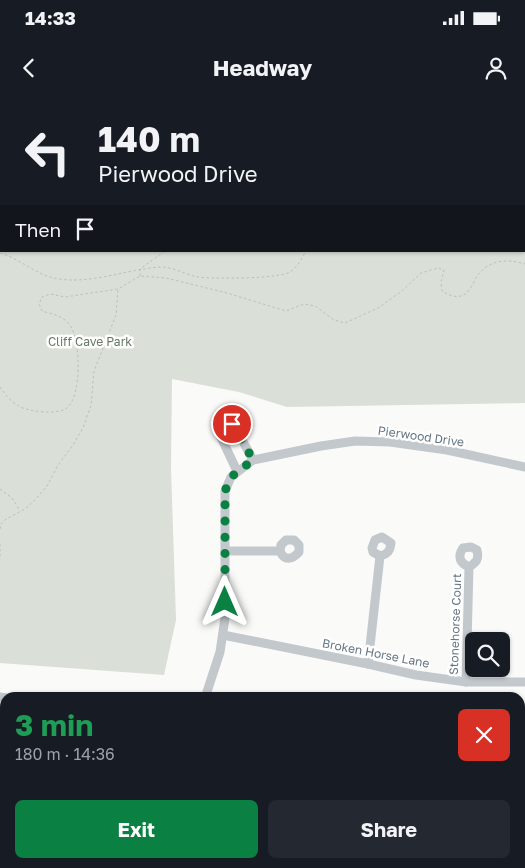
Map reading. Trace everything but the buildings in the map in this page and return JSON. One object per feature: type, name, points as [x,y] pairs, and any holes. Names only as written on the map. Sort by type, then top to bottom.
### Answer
[{"type":"street","points":[[237,471],[218,431],[223,424],[227,423],[234,426],[253,460]]},
{"type":"street","name":"Pierwood Drive","points":[[207,692],[220,652],[225,618],[225,491],[231,477],[237,471],[253,460],[346,442],[390,442],[447,450],[525,467]]},
{"type":"street","points":[[225,552],[280,550]]},
{"type":"street","points":[[368,664],[380,556]]},
{"type":"street","name":"Stonehorse Court","points":[[466,682],[470,567]]},
{"type":"street","name":"Broken Horse Lane","points":[[223,636],[416,675],[466,682],[525,682]]},
{"type":"path","points":[[140,269],[165,252]]},
{"type":"path","points":[[0,253],[18,260],[45,275],[61,279],[90,279],[140,269],[165,267],[194,276],[205,277],[280,275],[290,272],[305,252]]},
{"type":"path","points":[[0,387],[20,407],[30,410],[59,412],[67,408],[73,400],[78,378],[77,342],[71,325],[62,317],[42,311],[40,304],[42,297],[50,294],[64,297],[118,289],[140,276],[166,278],[227,293],[286,311],[304,304],[315,306],[334,320],[344,323],[378,308],[402,291],[421,273],[438,268],[444,270],[441,283],[442,291],[451,296],[460,296],[469,290],[477,276],[489,266],[500,261],[512,260],[525,264]]},
{"type":"path","points":[[140,269],[140,276]]},
{"type":"path","points":[[0,529],[1,524],[6,519],[36,499],[47,486],[58,465],[83,428],[91,405],[94,371],[116,315],[118,289]]},
{"type":"path","points":[[0,489],[12,498],[20,511]]},
{"type":"path","points":[[0,544],[0,557]]},
{"type":"green space","name":"Cliff Cave Park","points":[[0,252],[525,252],[525,403],[287,407],[239,392],[172,379],[171,468],[176,620],[164,675],[0,663]]},
{"type":"route","points":[[225,602],[225,491],[231,477],[253,460],[232,424]]}]
